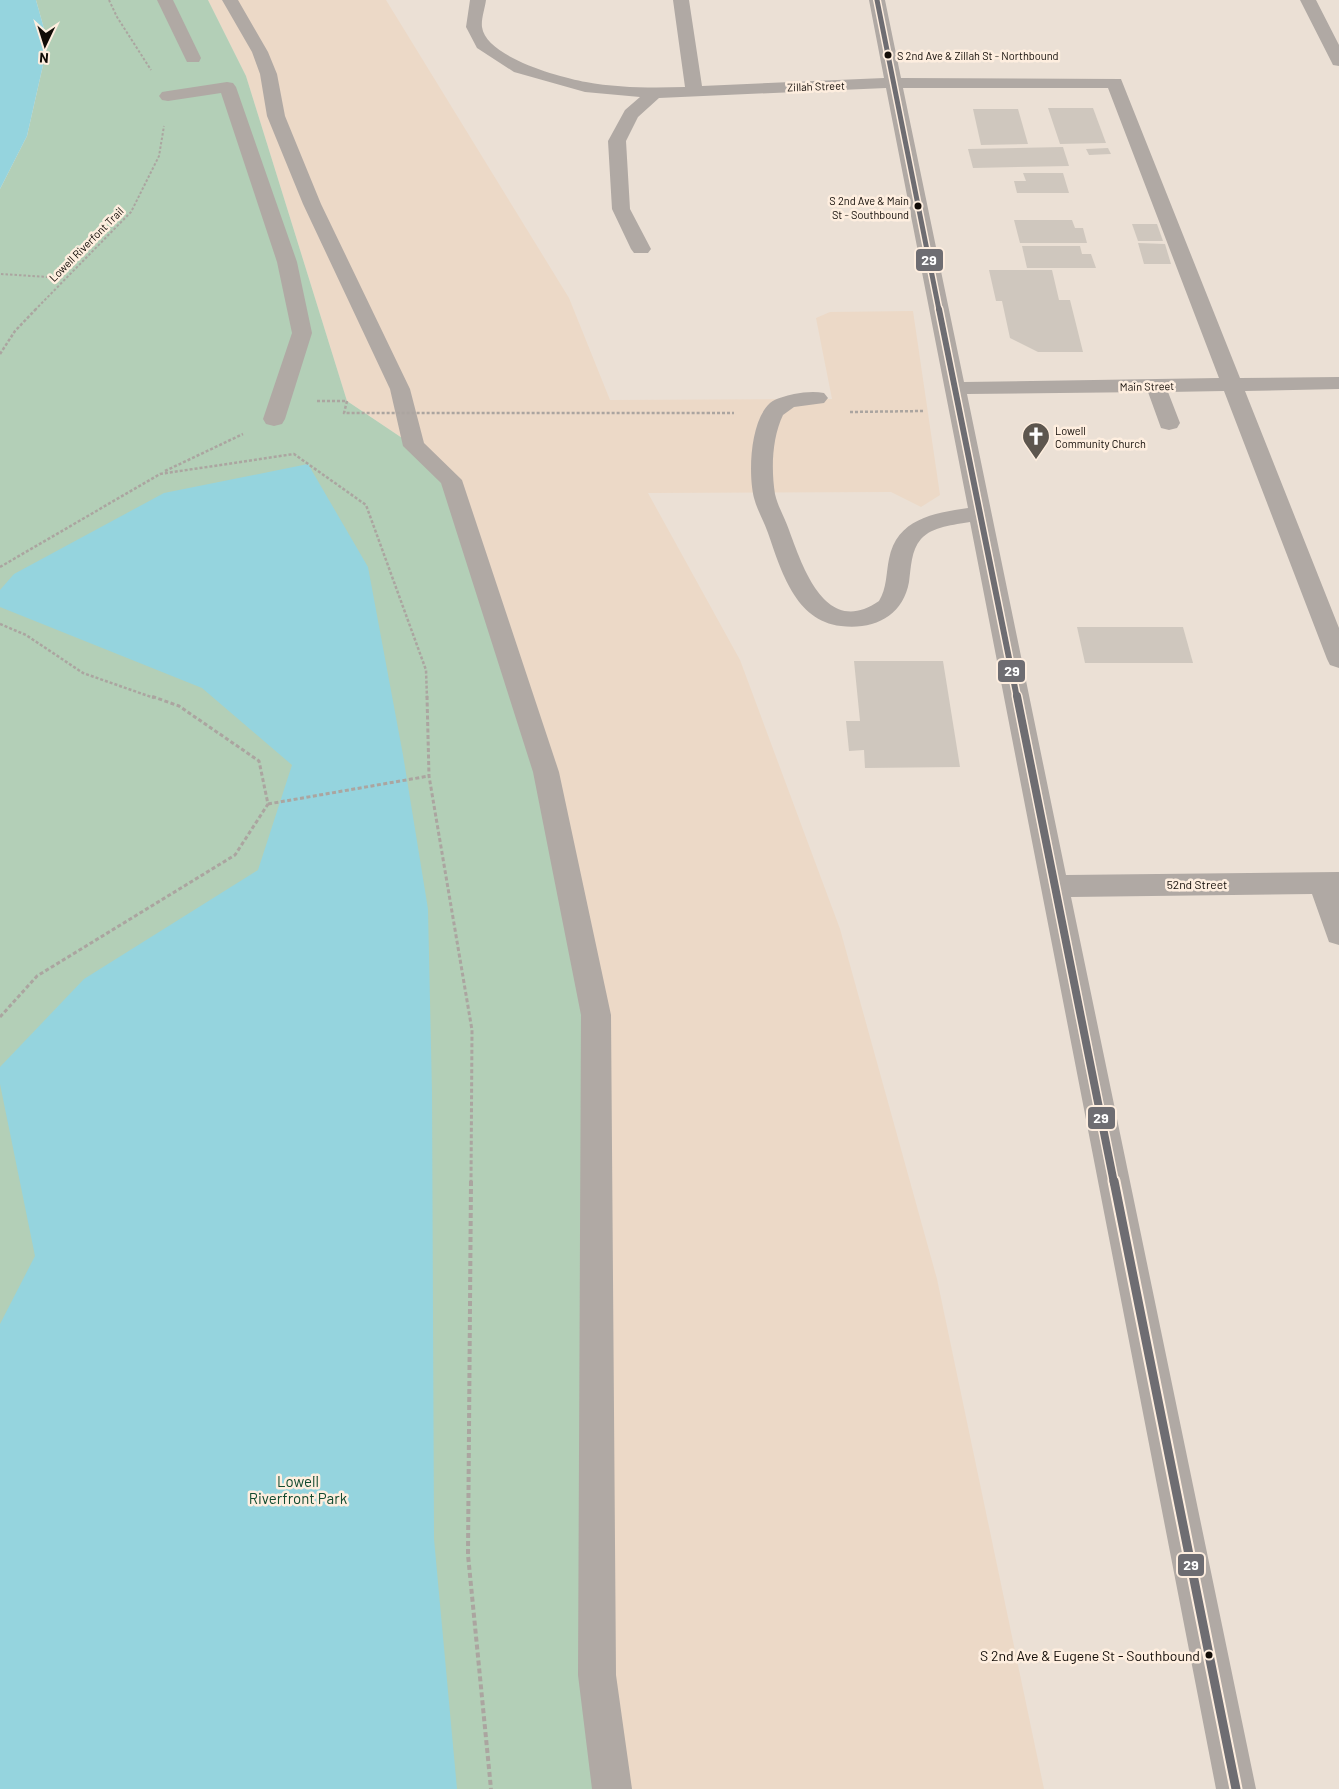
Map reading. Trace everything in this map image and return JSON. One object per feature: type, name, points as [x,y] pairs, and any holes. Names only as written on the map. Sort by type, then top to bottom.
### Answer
[{"type":"street","points":[[164,0],[193,58]]},
{"type":"street","points":[[230,0],[264,62],[271,85],[272,103],[276,116],[312,204],[400,389],[414,446],[450,480],[546,772],[596,1014],[597,1675],[612,1789]]},
{"type":"street","name":"Zillah Street","points":[[478,0],[474,27],[485,48],[520,68],[585,87],[654,93],[894,83],[1115,83],[1232,385]]},
{"type":"street","points":[[681,0],[694,91]]},
{"type":"street","points":[[877,0],[1236,1789]]},
{"type":"street","points":[[1308,0],[1339,61]]},
{"type":"street","points":[[168,96],[227,86],[287,262],[302,333],[274,419]]},
{"type":"street","points":[[641,248],[620,209],[618,141],[631,114],[654,93]]},
{"type":"street","name":"Main Street","points":[[956,388],[1339,383]]},
{"type":"street","points":[[1232,385],[1339,659]]},
{"type":"street","points":[[1156,386],[1169,423]]},
{"type":"street","points":[[818,398],[786,402],[773,413],[764,445],[762,465],[764,494],[793,571],[815,605],[832,616],[852,618],[874,617],[889,607],[894,595],[906,540],[914,532],[931,523],[981,513]]},
{"type":"street","points":[[1331,883],[1339,934]]},
{"type":"street","name":"52nd Street","points":[[1056,886],[1331,883]]},
{"type":"path","points":[[110,0],[116,16],[168,96]]},
{"type":"path","name":"Lowell Riverfont Trail","points":[[0,354],[15,331],[64,278],[131,212],[159,156],[168,96]]},
{"type":"path","points":[[0,274],[64,278]]},
{"type":"path","points":[[346,401],[344,413],[707,413]]},
{"type":"path","points":[[0,567],[160,474],[274,419]]},
{"type":"path","points":[[160,474],[294,454],[366,505],[426,670],[429,776],[472,1030],[468,1555],[491,1789]]},
{"type":"path","points":[[0,624],[26,635],[83,673],[179,706],[259,760],[268,804],[236,855],[37,976],[0,1016]]},
{"type":"path","points":[[268,804],[429,776]]},
{"type":"shaded area","points":[[208,0],[386,0],[569,298],[610,400],[832,399],[816,318],[830,312],[913,311],[940,495],[921,507],[891,492],[648,493],[740,660],[840,929],[937,1279],[1044,1789],[612,1789],[414,446],[347,401],[246,76]]},
{"type":"green space","name":"Lowell Riverfront Park","points":[[36,0],[208,0],[246,76],[347,401],[414,446],[451,480],[546,772],[596,1015],[612,1789],[0,1789],[0,189],[27,136],[48,43]]},
{"type":"water","points":[[0,0],[36,0],[48,43],[27,136],[0,189]]},
{"type":"water","points":[[308,464],[368,567],[403,755],[428,909],[432,1092],[434,1539],[457,1789],[0,1789],[0,1324],[35,1256],[0,1084],[0,1067],[84,979],[258,870],[292,765],[202,688],[0,607],[0,590],[14,574],[164,493]]},
{"type":"building","points":[[1048,108],[1093,108],[1106,143],[1060,144]]},
{"type":"building","points":[[973,109],[1018,109],[1028,144],[981,145]]},
{"type":"building","points":[[1063,147],[1069,166],[973,168],[968,149]]},
{"type":"building","points":[[1108,148],[1111,154],[1089,155],[1086,149]]},
{"type":"building","points":[[1023,173],[1063,173],[1069,193],[1017,193],[1014,181],[1026,181]]},
{"type":"building","points":[[1014,220],[1072,220],[1075,228],[1083,228],[1087,243],[1020,243]]},
{"type":"building","points":[[1132,224],[1157,224],[1163,241],[1138,241]]},
{"type":"building","points":[[1138,243],[1165,244],[1171,264],[1144,264]]},
{"type":"building","points":[[1022,246],[1080,246],[1082,254],[1091,254],[1096,268],[1027,268]]},
{"type":"building","points":[[989,270],[1052,270],[1059,300],[1070,300],[1083,352],[1038,352],[1010,338],[1002,301],[996,301]]},
{"type":"building","points":[[1077,627],[1183,627],[1193,663],[1085,663]]},
{"type":"building","points":[[854,661],[943,661],[960,767],[865,768],[864,750],[849,751],[846,721],[860,721]]},
{"type":"transit line","name":"29","points":[[877,0],[1236,1789]]},
{"type":"place","name":"S 2nd Ave & Zillah St - Northbound","points":[[888,55]]},
{"type":"place","name":"S 2nd Ave & Main St - Southbound","points":[[918,206]]},
{"type":"place","name":"Lowell Community Church","points":[[1036,460]]},
{"type":"place","name":"S 2nd Ave & Eugene St - Southbound","points":[[1209,1655]]}]
